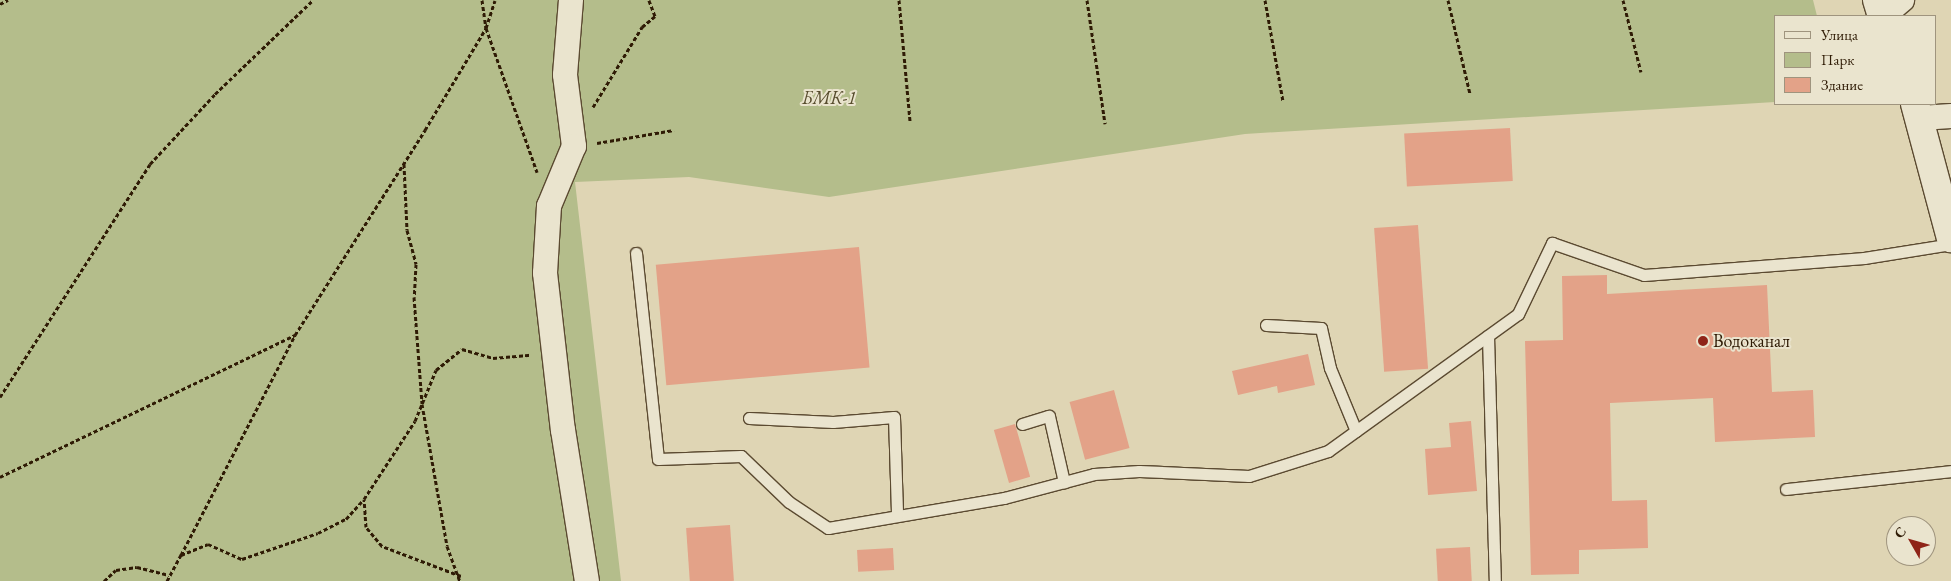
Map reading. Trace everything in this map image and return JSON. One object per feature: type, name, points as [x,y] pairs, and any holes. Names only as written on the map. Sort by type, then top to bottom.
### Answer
[{"type":"main road","points":[[1877,0],[1883,15]]},
{"type":"main road","points":[[1918,111],[1951,238]]},
{"type":"street","points":[[571,0],[565,76],[574,146],[549,206],[545,273],[554,353],[587,581]]},
{"type":"street","points":[[1884,15],[1902,0]]},
{"type":"street","points":[[1918,111],[1951,116]]},
{"type":"lane","points":[[636,253],[658,459],[741,456],[789,502],[828,528],[1004,498],[1094,474],[1139,471],[1250,476],[1328,451],[1518,314],[1552,243],[1644,274],[1864,258],[1951,244]]},
{"type":"lane","points":[[1266,325],[1322,328],[1330,368],[1356,431]]},
{"type":"lane","points":[[1488,336],[1495,581]]},
{"type":"lane","points":[[1022,424],[1049,416],[1064,482]]},
{"type":"lane","points":[[749,418],[833,422],[894,417],[896,515]]},
{"type":"lane","points":[[1786,489],[1951,471]]},
{"type":"path","points":[[0,4],[8,0]]},
{"type":"path","points":[[0,397],[150,164],[215,94],[313,0]]},
{"type":"path","points":[[482,0],[486,28],[549,206]]},
{"type":"path","points":[[167,581],[295,335],[404,164],[486,28],[495,0]]},
{"type":"path","points":[[574,146],[601,90],[642,27],[655,16],[649,0]]},
{"type":"path","points":[[899,0],[910,122]]},
{"type":"path","points":[[1088,0],[1105,124]]},
{"type":"path","points":[[1265,0],[1283,101]]},
{"type":"path","points":[[1448,0],[1470,94]]},
{"type":"path","points":[[1623,0],[1641,72]]},
{"type":"path","points":[[574,146],[674,130]]},
{"type":"path","points":[[404,164],[407,230],[416,264],[414,297],[422,404],[447,546],[461,576],[460,581]]},
{"type":"path","points":[[0,477],[295,335]]},
{"type":"path","points":[[181,554],[208,544],[242,560],[318,533],[346,519],[364,499],[415,421],[436,370],[462,349],[493,358],[554,353]]},
{"type":"path","points":[[364,499],[366,526],[382,546],[461,576]]},
{"type":"path","points":[[104,581],[116,570],[137,567],[170,575]]},
{"type":"green space","name":"БМК-1","points":[[0,0],[1813,0],[1817,15],[1774,15],[1774,102],[1245,134],[829,197],[689,177],[575,182],[621,581],[0,581]]},
{"type":"building","points":[[1510,128],[1513,181],[1407,186],[1404,134]]},
{"type":"building","points":[[1418,225],[1428,369],[1384,372],[1374,228]]},
{"type":"building","points":[[859,247],[870,368],[666,385],[656,265]]},
{"type":"building","points":[[1607,275],[1607,294],[1767,285],[1772,392],[1813,390],[1815,437],[1715,442],[1713,398],[1610,403],[1612,501],[1647,500],[1648,548],[1579,550],[1579,574],[1531,575],[1525,341],[1563,340],[1562,276]]},
{"type":"building","points":[[1308,354],[1315,385],[1278,393],[1277,386],[1238,395],[1232,371]]},
{"type":"building","points":[[1114,390],[1130,448],[1085,460],[1070,402]]},
{"type":"building","points":[[1471,421],[1477,491],[1428,495],[1425,449],[1451,447],[1449,423]]},
{"type":"building","points":[[1015,424],[1030,477],[1009,483],[994,430]]},
{"type":"building","points":[[730,525],[734,581],[690,581],[686,528]]},
{"type":"building","points":[[1470,547],[1472,581],[1438,581],[1436,549]]},
{"type":"building","points":[[893,548],[894,570],[858,572],[857,550]]},
{"type":"place","name":"Водоканал","points":[[1703,341]]}]
